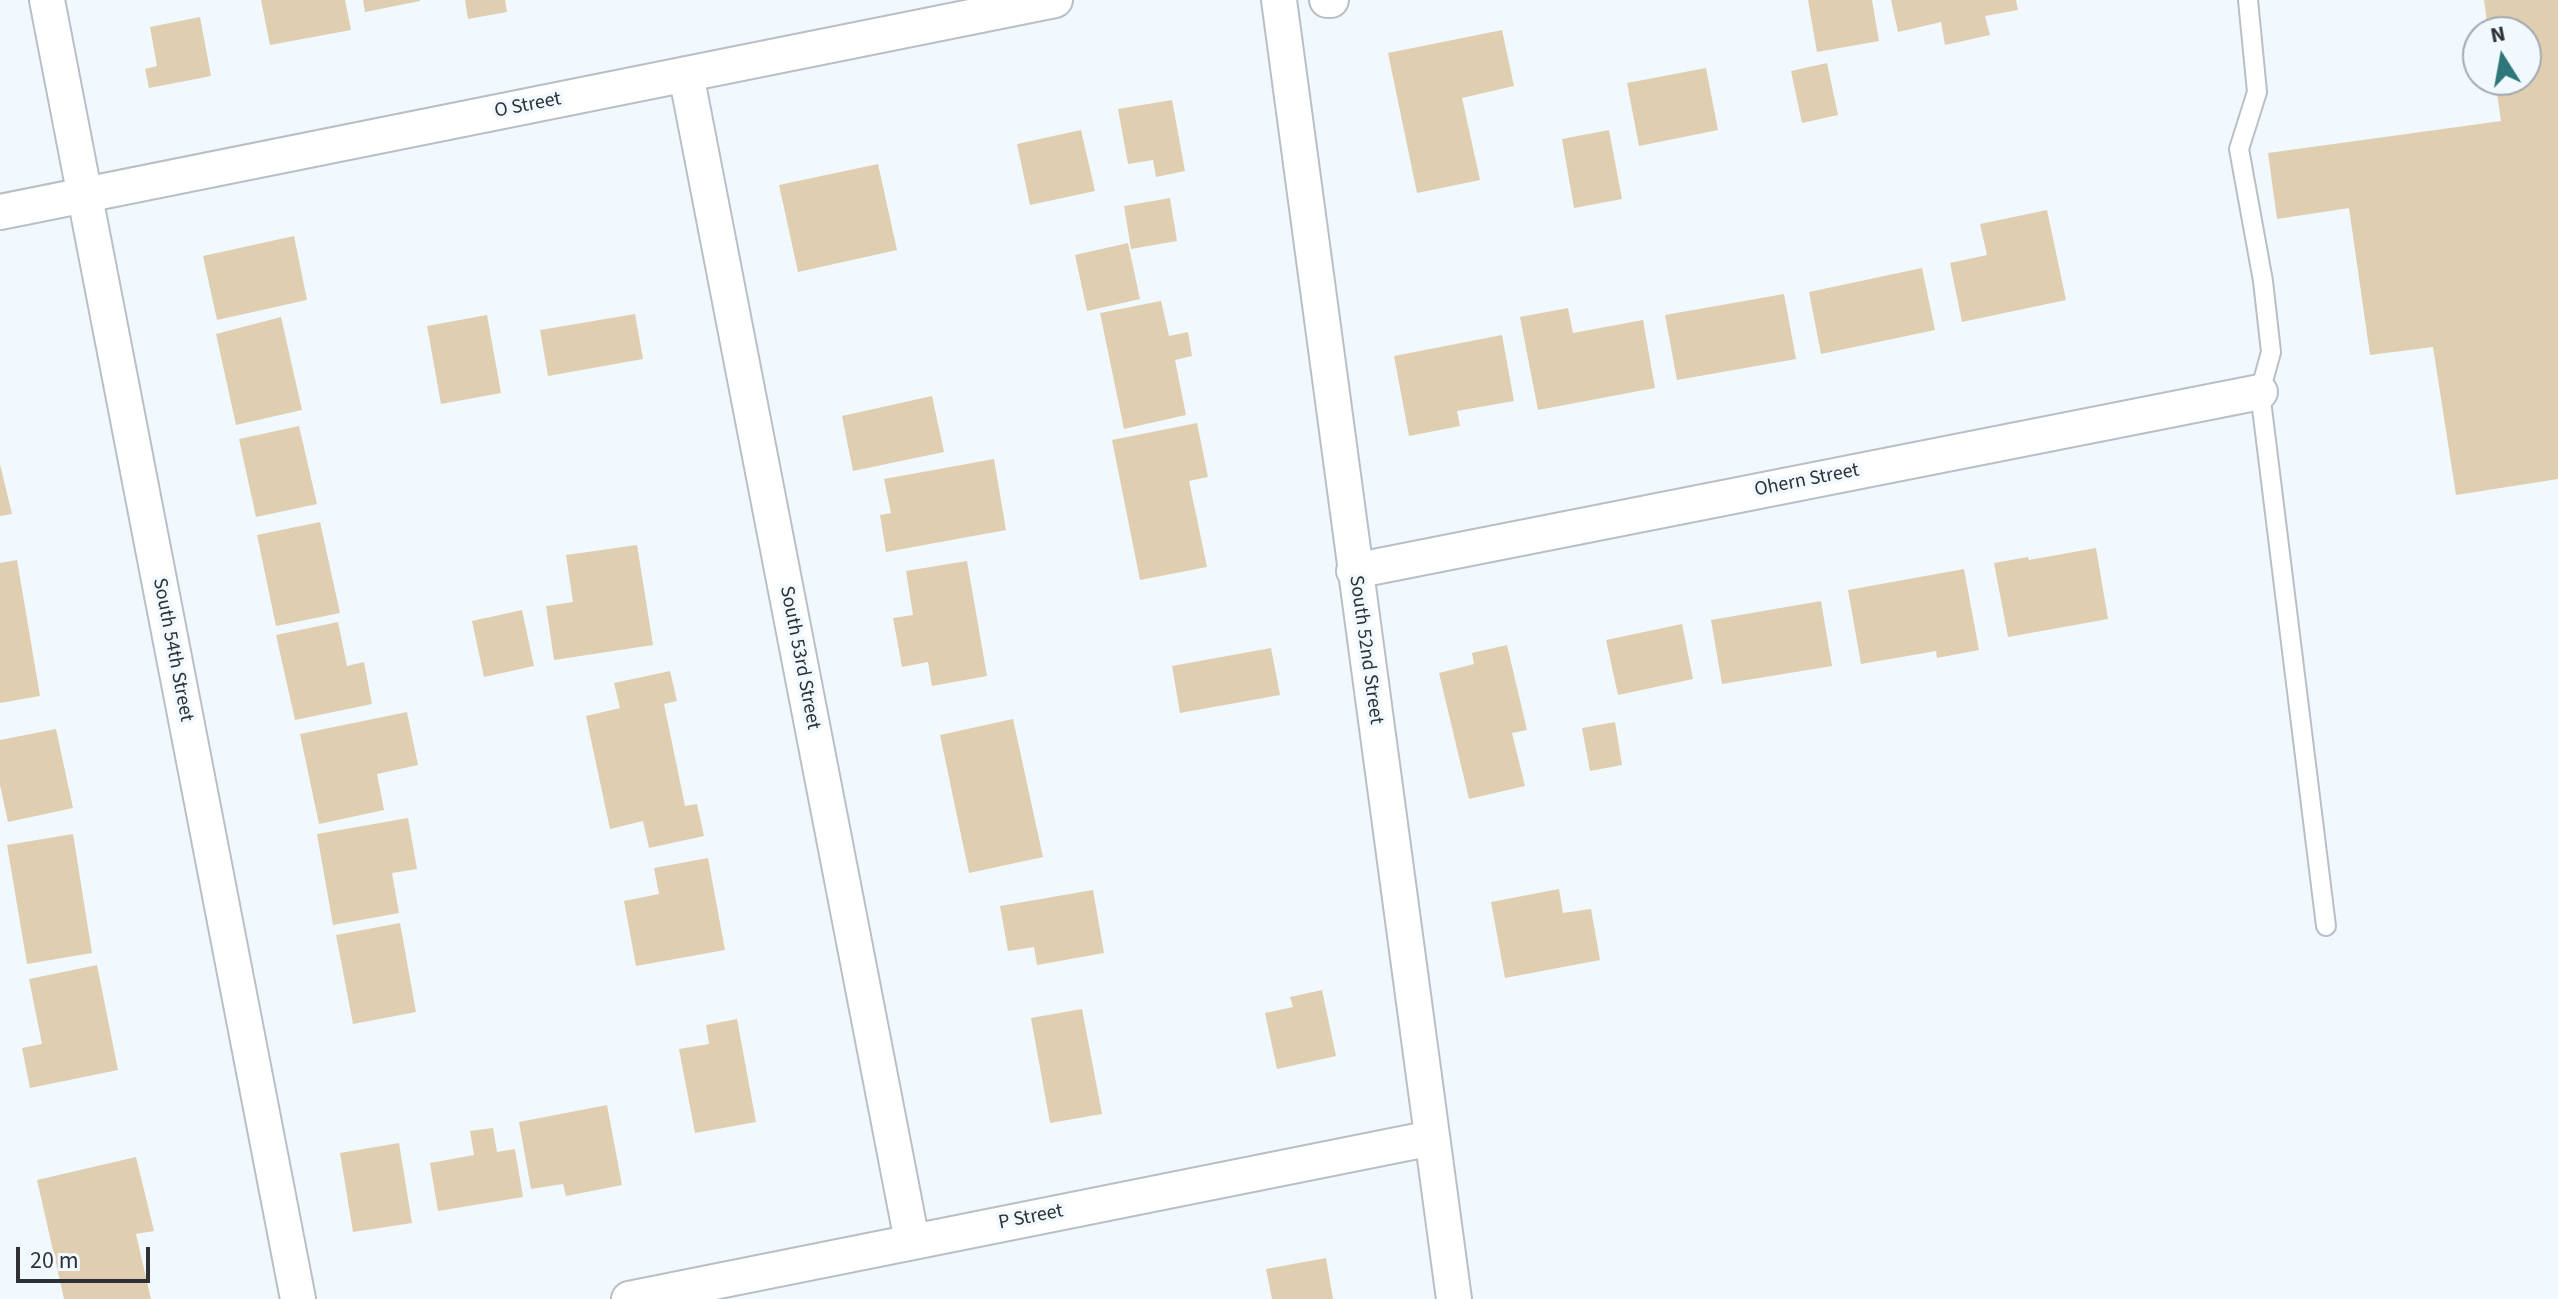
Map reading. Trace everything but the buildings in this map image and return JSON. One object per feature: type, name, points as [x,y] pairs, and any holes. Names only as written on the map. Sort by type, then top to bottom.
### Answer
[{"type":"street","name":"South 54th Street","points":[[47,0],[298,1299]]},
{"type":"street","name":"O Street","points":[[0,212],[1055,0]]},
{"type":"street","name":"South 52nd Street","points":[[1279,0],[1454,1299]]},
{"type":"street","name":"South 53rd Street","points":[[686,74],[912,1241]]},
{"type":"street","name":"Ohern Street","points":[[1354,571],[2260,392]]},
{"type":"street","name":"P Street","points":[[629,1299],[1432,1138]]},
{"type":"lane","points":[[2248,0],[2257,92],[2239,149],[2263,281],[2271,352],[2260,392],[2326,926]]}]
